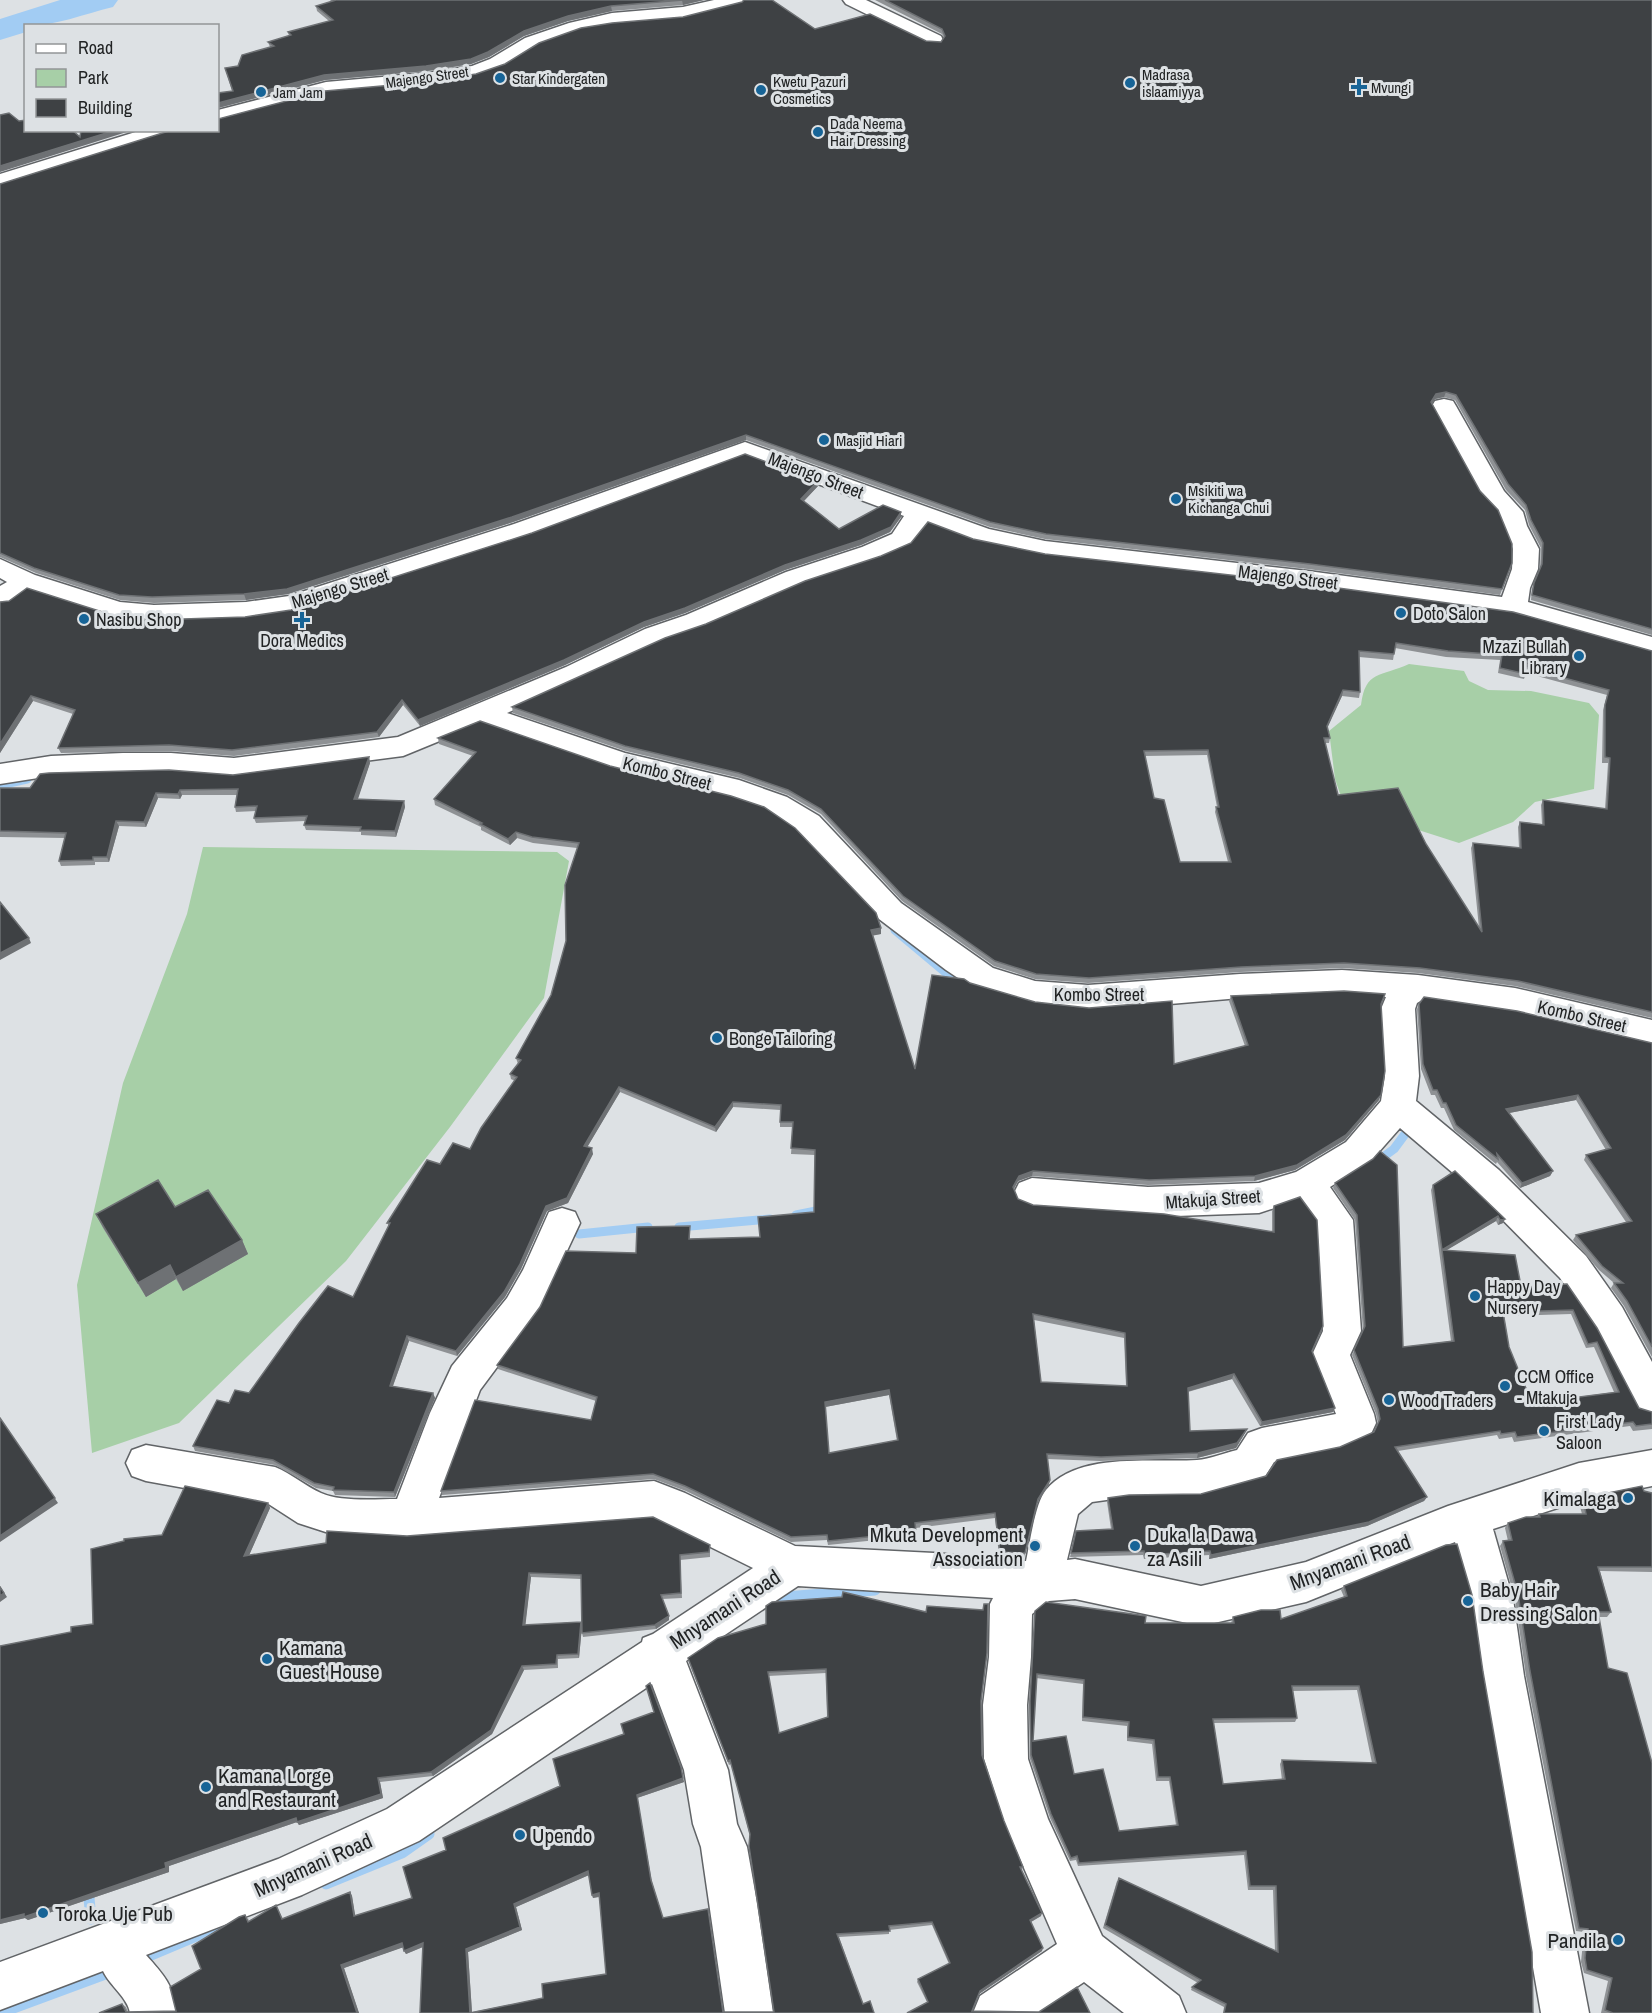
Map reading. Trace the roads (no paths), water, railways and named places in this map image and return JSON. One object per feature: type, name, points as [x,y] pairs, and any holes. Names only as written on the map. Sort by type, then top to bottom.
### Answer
[{"type":"street","name":"Majengo Street","points":[[219,116],[326,88],[427,79],[466,73],[497,63],[532,42],[576,27],[612,20],[683,13],[736,0]]},
{"type":"street","points":[[852,0],[934,40]]},
{"type":"street","points":[[0,181],[159,132]]},
{"type":"street","points":[[1444,406],[1493,495],[1510,512],[1514,526],[1527,549],[1525,569],[1517,588],[1514,607]]},
{"type":"street","name":"Majengo Street","points":[[0,567],[27,581],[117,610],[154,614],[246,611],[292,604],[523,531],[745,449],[982,536],[1046,549],[1308,579],[1514,607],[1652,646]]},
{"type":"street","points":[[0,774],[51,766],[123,763],[171,763],[234,768],[357,754],[403,746],[576,673],[655,635],[696,621],[795,578],[871,553],[901,540],[906,536],[913,522],[924,514]]},
{"type":"street","points":[[0,598],[27,581]]},
{"type":"street","name":"Kombo Street","points":[[478,713],[621,762],[739,790],[776,804],[808,824],[890,911],[941,949],[982,977],[1035,993],[1088,998],[1240,986],[1342,982],[1418,987],[1515,1001],[1652,1033]]},
{"type":"street","points":[[1418,987],[1403,995],[1398,1009],[1402,1076],[1398,1106],[1486,1180],[1573,1267],[1609,1318],[1652,1399]]},
{"type":"street","name":"Mtakuja Street","points":[[1032,1193],[1148,1202],[1259,1198],[1307,1183],[1358,1152],[1398,1106]]},
{"type":"street","points":[[1162,2013],[1085,1953],[1027,1824],[1006,1759],[1005,1705],[1011,1604],[1041,1582],[1060,1503],[1083,1485],[1128,1479],[1198,1478],[1250,1465],[1262,1446],[1330,1434],[1350,1428],[1356,1423],[1355,1414],[1331,1355],[1342,1331],[1335,1220],[1307,1183]]},
{"type":"street","points":[[409,1519],[446,1423],[466,1379],[476,1363],[504,1333],[522,1308],[562,1223]]},
{"type":"street","points":[[146,1463],[276,1486],[312,1510],[335,1516],[409,1519],[564,1505],[654,1500],[792,1566]]},
{"type":"street","name":"Mnyamani Road","points":[[0,1986],[286,1880],[403,1825],[658,1653],[792,1566],[933,1573],[1041,1582],[1075,1579],[1201,1606],[1306,1582],[1469,1518],[1579,1482],[1652,1468]]},
{"type":"street","points":[[1469,1518],[1492,1599],[1503,1676],[1565,2013]]},
{"type":"street","points":[[658,1653],[672,1678],[706,1770],[715,1824],[724,1847],[734,1903],[749,2013]]},
{"type":"street","points":[[118,1942],[125,1966],[151,1996],[154,2013]]},
{"type":"street","points":[[998,2013],[1085,1953]]},
{"type":"waterway","points":[[0,30],[76,5],[102,0]]},
{"type":"waterway","points":[[0,785],[27,779]]},
{"type":"waterway","points":[[895,930],[950,976],[968,981]]},
{"type":"waterway","points":[[1375,1163],[1394,1149],[1411,1126]]},
{"type":"waterway","points":[[796,1215],[826,1209]]},
{"type":"waterway","points":[[679,1227],[770,1219]]},
{"type":"waterway","points":[[579,1234],[648,1227]]},
{"type":"waterway","points":[[772,1598],[875,1590]]},
{"type":"waterway","points":[[326,1884],[402,1853],[429,1834]]},
{"type":"waterway","points":[[88,1888],[91,1919]]},
{"type":"waterway","points":[[137,1961],[218,1927]]},
{"type":"waterway","points":[[0,2013],[116,1970]]},
{"type":"place","name":"Star Kindergaten","points":[[500,78]]},
{"type":"place","name":"Madrasa islaamiyya","points":[[1130,83]]},
{"type":"place","name":"Mvungi","points":[[1359,87]]},
{"type":"place","name":"Kwetu Pazuri Cosmetics","points":[[761,90]]},
{"type":"place","name":"Jam Jam","points":[[261,92]]},
{"type":"place","name":"Dada Neema Hair Dressing","points":[[818,132]]},
{"type":"place","name":"Masjid Hiari","points":[[824,440]]},
{"type":"place","name":"Msikiti wa Kichanga Chui","points":[[1176,499]]},
{"type":"place","name":"Doto Salon","points":[[1401,613]]},
{"type":"place","name":"Nasibu Shop","points":[[84,619]]},
{"type":"place","name":"Dora Medics","points":[[302,620]]},
{"type":"place","name":"Mzazi Bullah Library","points":[[1579,656]]},
{"type":"place","name":"Bonge Tailoring","points":[[717,1038]]},
{"type":"place","name":"Happy Day Nursery","points":[[1475,1296]]},
{"type":"place","name":"CCM Office - Mtakuja","points":[[1505,1386]]},
{"type":"place","name":"Wood Traders","points":[[1389,1400]]},
{"type":"place","name":"First Lady Saloon","points":[[1544,1431]]},
{"type":"place","name":"Kimalaga","points":[[1628,1498]]},
{"type":"place","name":"Mkuta Development Association","points":[[1035,1546]]},
{"type":"place","name":"Duka la Dawa za Asili","points":[[1135,1546]]},
{"type":"place","name":"Baby Hair Dressing Salon","points":[[1468,1601]]},
{"type":"place","name":"Kamana Guest House","points":[[267,1659]]},
{"type":"place","name":"Kamana Lorge and Restaurant","points":[[206,1787]]},
{"type":"place","name":"Upendo","points":[[520,1835]]},
{"type":"place","name":"Toroka Uje Pub","points":[[43,1913]]},
{"type":"place","name":"Pandila","points":[[1618,1940]]}]
